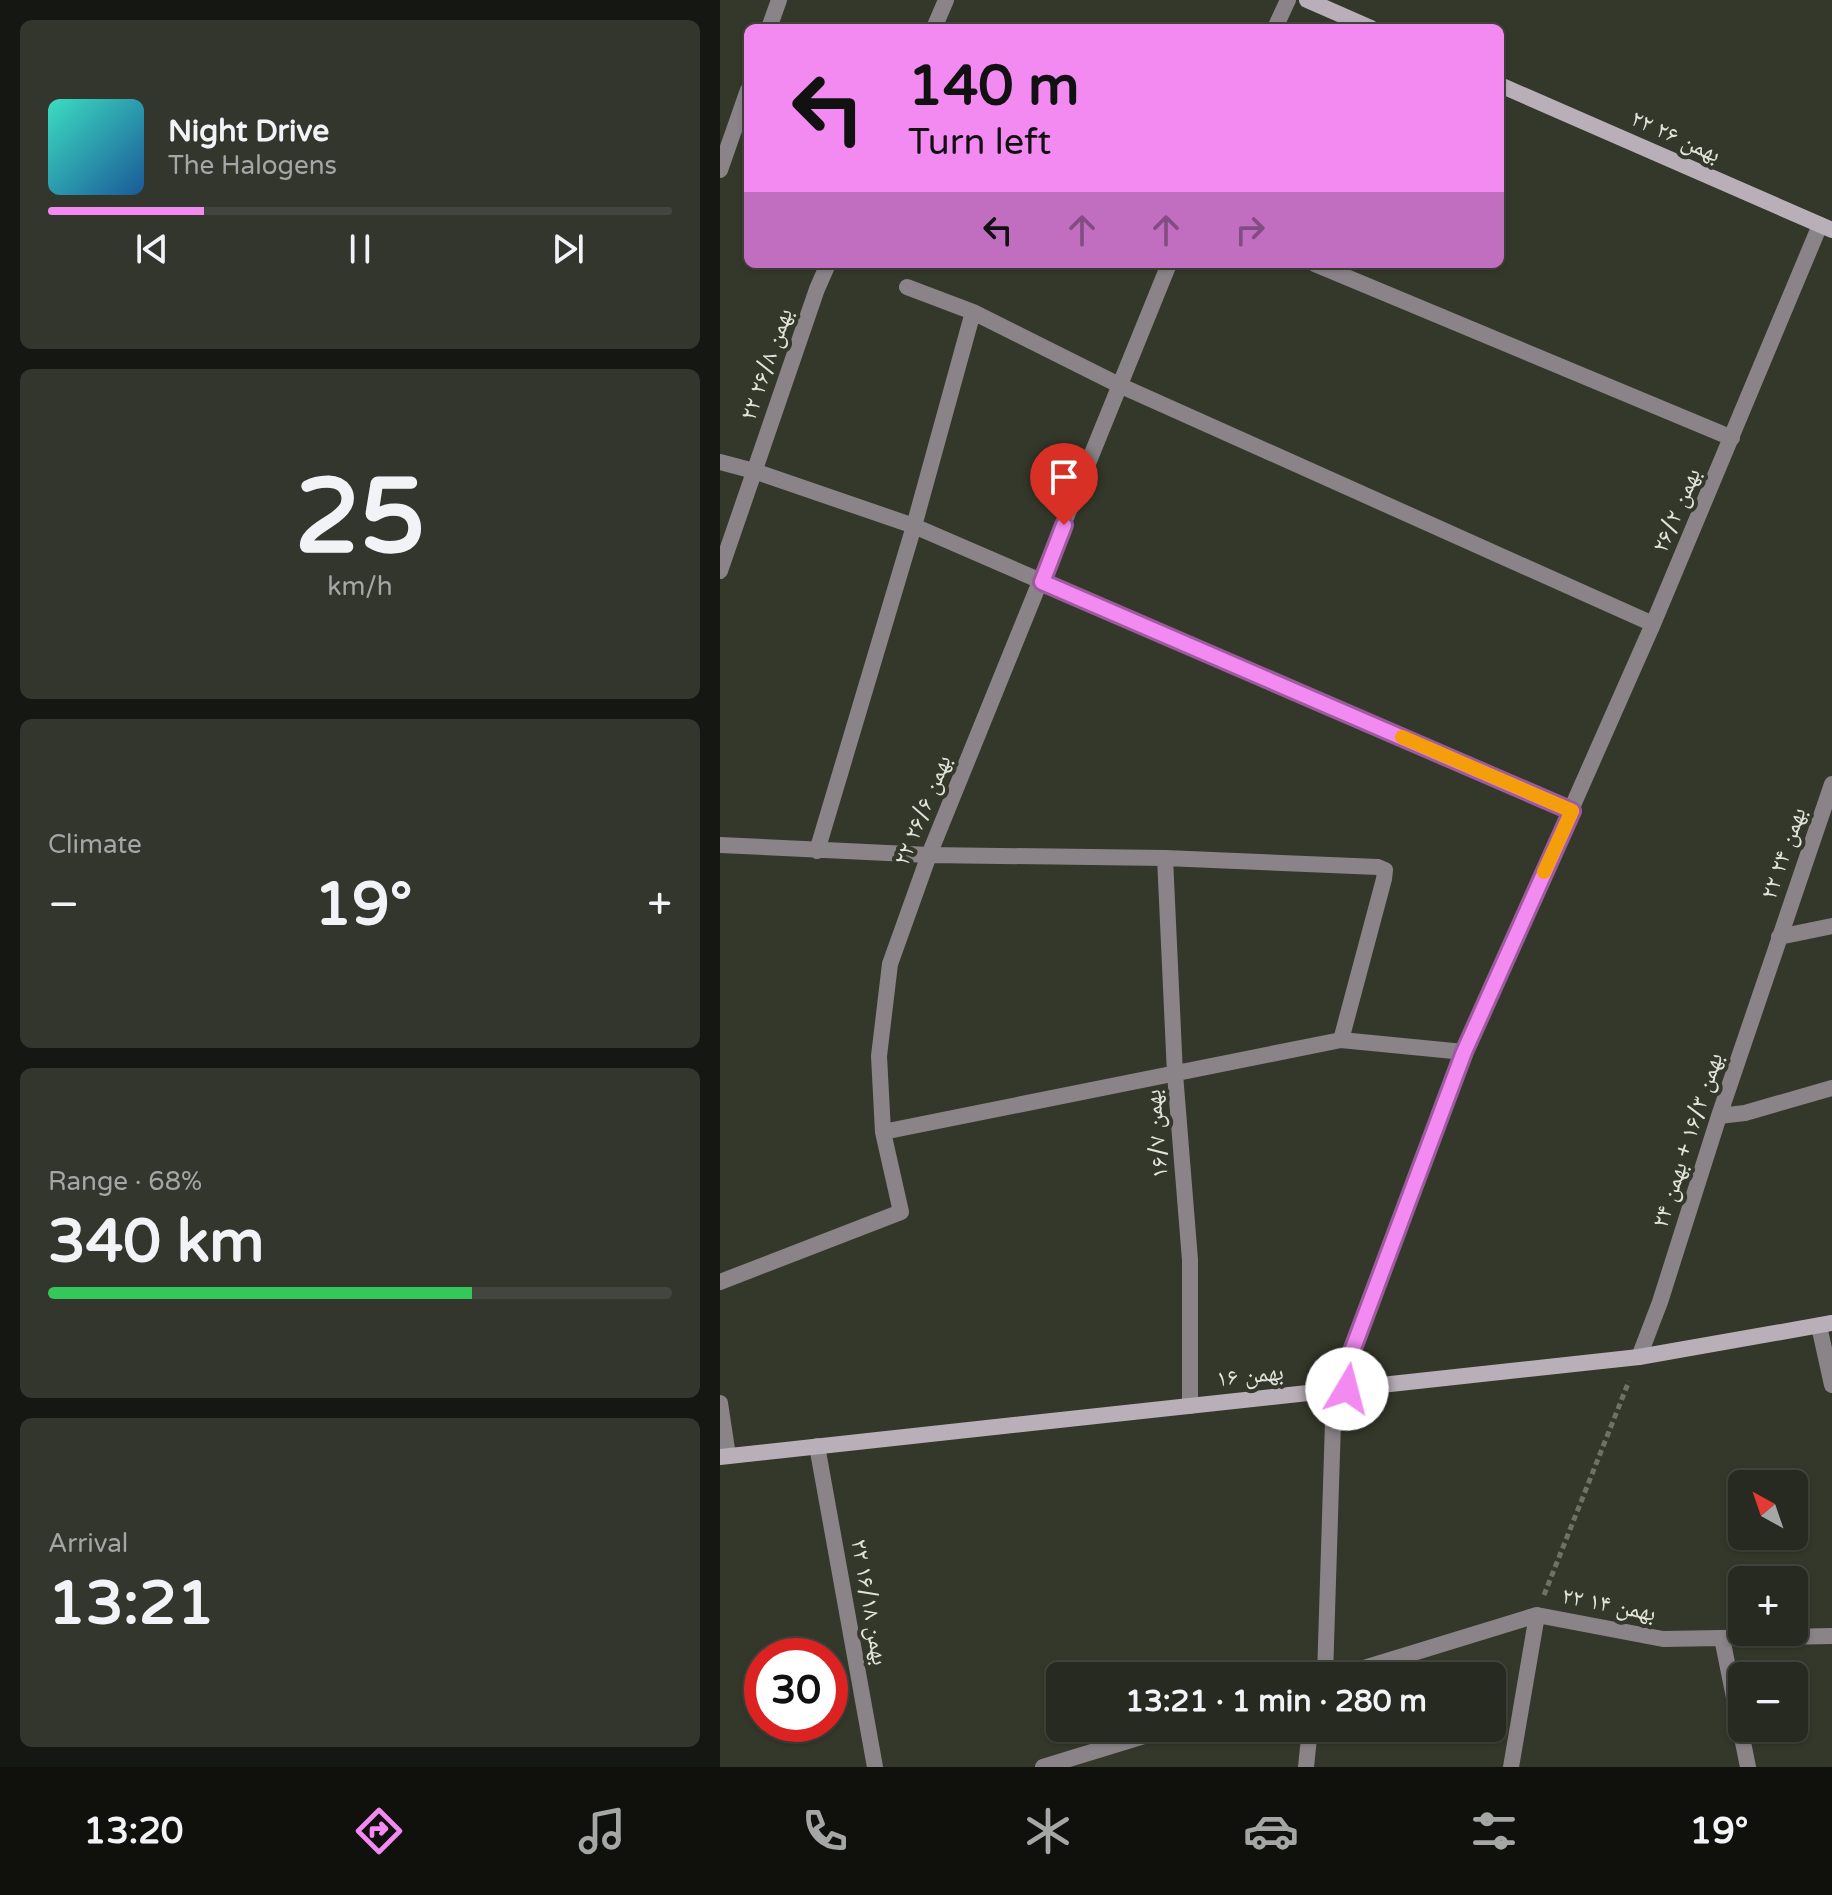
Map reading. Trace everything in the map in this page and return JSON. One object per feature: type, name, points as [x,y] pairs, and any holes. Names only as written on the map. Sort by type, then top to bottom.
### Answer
[{"type":"street","points":[[770,24],[779,0]]},
{"type":"street","points":[[936,24],[946,0]]},
{"type":"street","points":[[1277,24],[1288,0]]},
{"type":"street","points":[[1307,0],[1362,24]]},
{"type":"street","name":"۲۲ بهمن ۲۶","points":[[1504,87],[1826,228]]},
{"type":"street","points":[[720,170],[744,101]]},
{"type":"street","name":"بهمن ۲۶/۲","points":[[1326,1662],[1340,1390],[1352,1351],[1464,1052],[1826,228]]},
{"type":"street","name":"۲۲ بهمن ۲۶/۸","points":[[720,571],[826,268]]},
{"type":"street","name":"۲۲ بهمن ۲۶/۶","points":[[720,1282],[901,1212],[883,1132],[879,1056],[890,964],[929,855],[1167,268]]},
{"type":"street","points":[[1325,268],[1732,438]]},
{"type":"street","points":[[907,287],[973,312],[1119,385],[1653,624]]},
{"type":"street","points":[[817,851],[914,526],[973,312]]},
{"type":"street","points":[[720,462],[914,526],[1572,811]]},
{"type":"street","name":"۲۲ بهمن ۲۴","points":[[1779,937],[1832,784]]},
{"type":"street","points":[[720,845],[929,855],[1165,858],[1378,867],[1385,870],[1341,1040]]},
{"type":"street","name":"بهمن ۱۶/۷","points":[[1165,858],[1175,1074],[1190,1260],[1190,1406]]},
{"type":"street","points":[[1779,937],[1832,926]]},
{"type":"street","name":"بهمن ۱۶/۳ + بهمن ۲۴","points":[[1639,1357],[1660,1302],[1779,937]]},
{"type":"street","points":[[883,1132],[1341,1040],[1464,1052]]},
{"type":"street","points":[[1719,1116],[1745,1113],[1832,1088]]},
{"type":"street","points":[[1826,1324],[1832,1385]]},
{"type":"street","name":"بهمن ۱۶","points":[[724,1457],[1639,1357],[1826,1324]]},
{"type":"street","points":[[720,1403],[724,1457]]},
{"type":"street","name":"۲۲ بهمن ۱۶/۱۸","points":[[817,1446],[875,1767]]},
{"type":"street","points":[[1511,1767],[1537,1615]]},
{"type":"street","name":"۲۲ بهمن ۱۴","points":[[1384,1662],[1537,1615],[1663,1639],[1832,1636]]},
{"type":"street","points":[[1722,1638],[1748,1767]]},
{"type":"street","points":[[1043,1767],[1124,1742]]},
{"type":"street","points":[[1306,1767],[1309,1742]]},
{"type":"path","points":[[1537,1615],[1639,1357]]},
{"type":"slow traffic","points":[[1402,737],[1572,811],[1544,872]]},
{"type":"route","points":[[1064,525],[1042,582],[1572,811],[1464,1052],[1352,1351],[1347,1389]]}]
